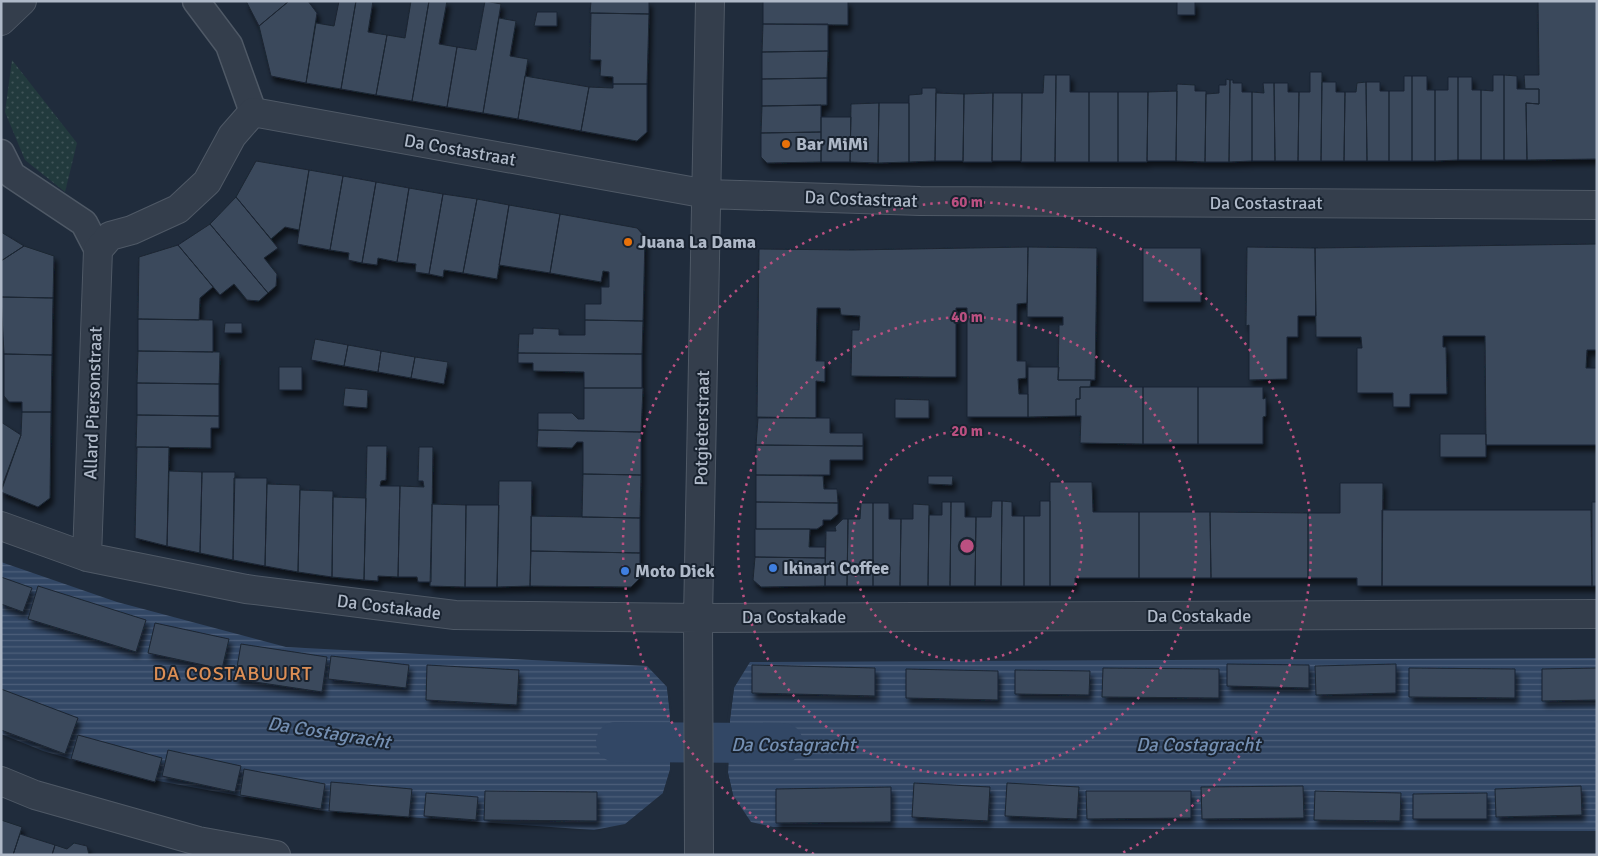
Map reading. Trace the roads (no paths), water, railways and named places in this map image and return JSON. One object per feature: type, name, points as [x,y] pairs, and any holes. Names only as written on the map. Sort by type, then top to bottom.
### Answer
[{"type":"street","points":[[1,21],[22,1]]},
{"type":"street","points":[[1,153],[12,175],[84,223],[98,250],[110,236],[132,230],[178,208],[207,182],[232,136],[254,112],[229,45],[196,1]]},
{"type":"street","name":"Potgieterstraat","points":[[699,855],[698,618],[710,1]]},
{"type":"street","name":"Da Costastraat","points":[[254,112],[707,194],[920,201],[1597,205]]},
{"type":"street","name":"Allard Piersonstraat","points":[[87,557],[98,250]]},
{"type":"street","name":"Da Costakade","points":[[1,526],[87,557],[246,589],[455,615],[698,618],[1597,614]]},
{"type":"street","points":[[1,781],[35,796],[198,841],[276,855]]},
{"type":"water","points":[[1,562],[117,602],[286,647],[647,666],[667,687],[670,714],[670,770],[663,793],[625,824],[594,830],[322,811],[126,775],[43,751],[1,734]]},
{"type":"water","points":[[1597,658],[1597,831],[773,827],[751,822],[733,795],[728,773],[730,719],[734,688],[750,662]]},
{"type":"waterway","name":"Da Costagracht","points":[[616,742],[783,743]]},
{"type":"place","name":"Bar MiMi","points":[[786,144]]},
{"type":"place","name":"Juana La Dama","points":[[628,242]]},
{"type":"place","name":"Ikinari Coffee","points":[[773,568]]},
{"type":"place","name":"Moto Dick","points":[[625,571]]},
{"type":"district","name":"DA COSTABUURT","points":[[233,673]]}]
